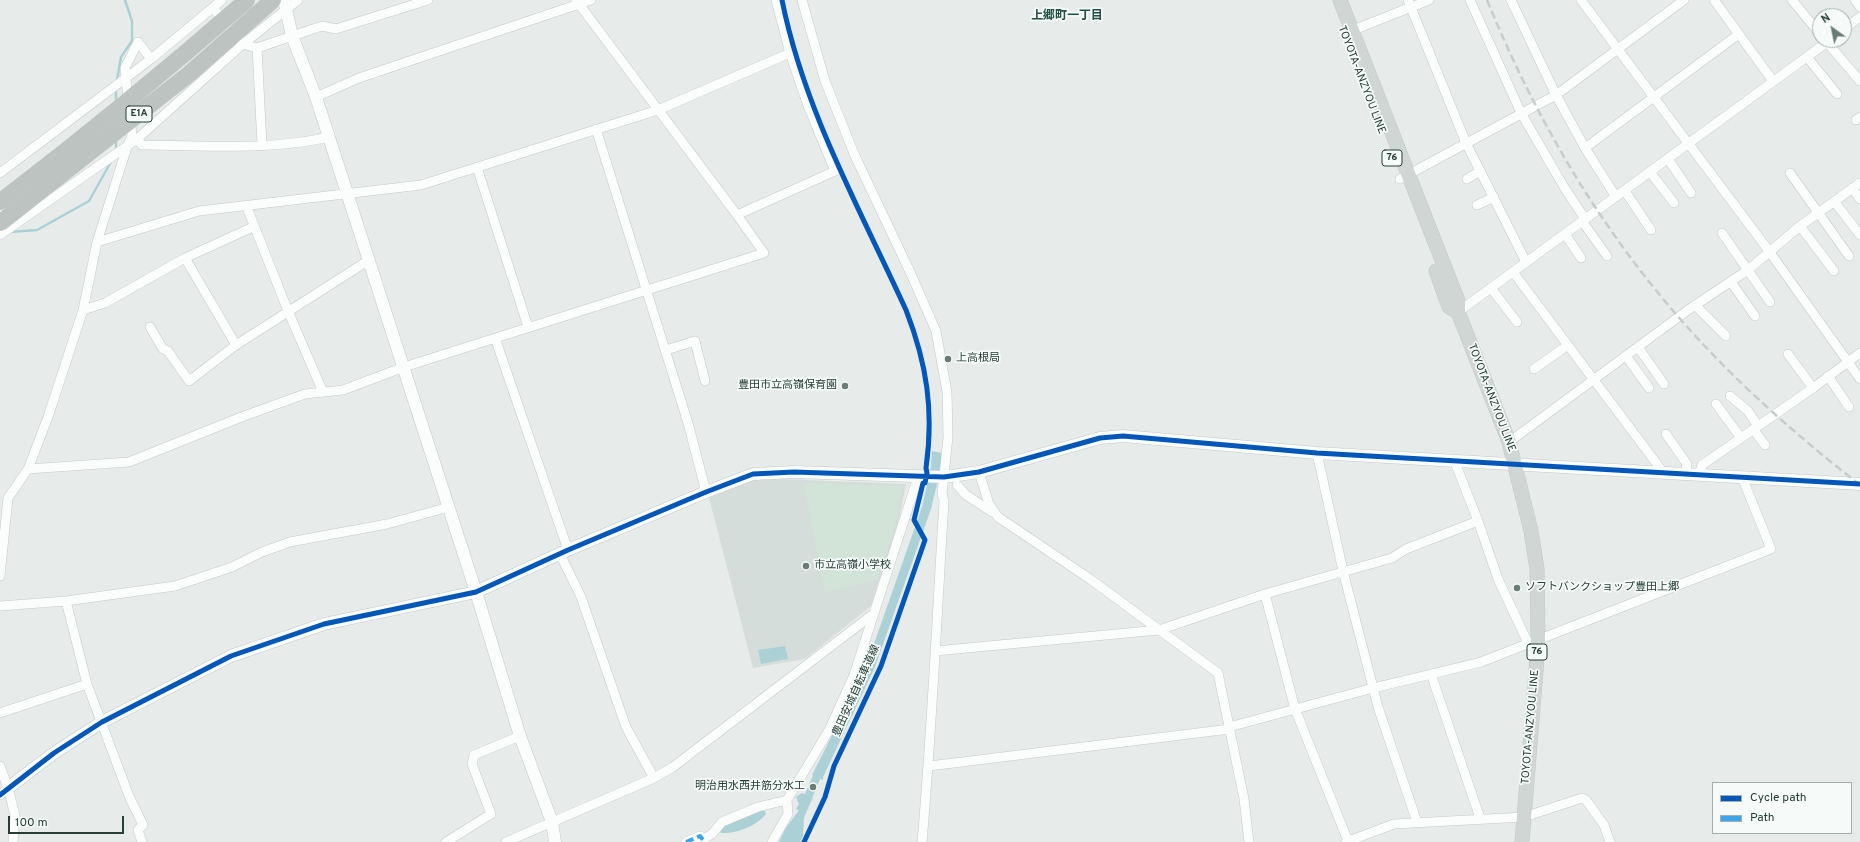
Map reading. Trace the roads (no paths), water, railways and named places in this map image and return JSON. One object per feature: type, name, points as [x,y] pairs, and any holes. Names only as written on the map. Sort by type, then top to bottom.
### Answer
[{"type":"highway","name":"E1A","points":[[0,202],[81,140],[177,61],[247,0]]},
{"type":"highway","name":"E1A","points":[[0,223],[182,79],[273,0]]},
{"type":"main road","name":"TOYOTA-ANZYOU LINE","points":[[1330,0],[1348,33],[1404,177],[1449,307],[1458,312],[1509,442],[1531,531],[1537,569],[1522,842]]},
{"type":"main road","name":"TOYOTA-ANZYOU LINE","points":[[1340,0],[1348,33]]},
{"type":"street","points":[[0,174],[151,59],[222,0]]},
{"type":"street","points":[[0,235],[127,147],[285,5],[298,0]]},
{"type":"street","points":[[213,8],[243,44],[257,48],[322,26],[336,29],[428,0]]},
{"type":"street","points":[[316,98],[358,78],[578,2],[591,0]]},
{"type":"street","points":[[737,215],[835,172],[808,106],[790,53],[776,0]]},
{"type":"street","points":[[772,842],[788,814],[787,800],[829,730],[854,675],[872,615],[948,437],[947,392],[936,331],[911,274],[852,150],[825,81],[802,0]]},
{"type":"street","points":[[1348,33],[1409,4],[1429,0]]},
{"type":"street","points":[[1470,0],[1521,113],[1564,187],[1607,256]]},
{"type":"street","points":[[1511,0],[1556,94],[1585,148],[1616,197]]},
{"type":"street","points":[[1581,0],[1654,96],[1687,144],[1769,251],[1860,379]]},
{"type":"street","points":[[1404,177],[1556,94],[1619,49],[1672,4],[1684,0]]},
{"type":"street","points":[[1714,0],[1773,81]]},
{"type":"street","points":[[1792,0],[1812,24]]},
{"type":"street","points":[[1855,0],[1860,7]]},
{"type":"street","points":[[28,469],[129,462],[244,416],[305,394],[344,390],[404,367],[764,253],[578,2]]},
{"type":"street","points":[[1409,4],[1466,143],[1526,262]]},
{"type":"street","points":[[285,5],[292,36],[316,98],[404,367],[476,592],[520,736],[552,822],[555,842]]},
{"type":"street","points":[[1585,148],[1739,34]]},
{"type":"street","points":[[0,576],[8,498],[28,469],[48,417],[83,310],[97,242],[127,147],[132,136],[125,68],[138,42],[151,59]]},
{"type":"street","points":[[257,48],[262,145]]},
{"type":"street","points":[[1458,312],[1668,160],[1687,144],[1818,48]]},
{"type":"street","points":[[1833,48],[1860,80]]},
{"type":"street","points":[[97,242],[199,211],[421,185],[658,110],[790,53]]},
{"type":"street","points":[[1807,56],[1837,94]]},
{"type":"street","points":[[596,129],[666,350],[688,423],[706,492]]},
{"type":"street","points":[[137,139],[142,145],[262,145],[301,144],[329,137]]},
{"type":"street","points":[[1668,160],[1691,193]]},
{"type":"street","points":[[477,167],[528,327]]},
{"type":"street","points":[[1467,179],[1480,171]]},
{"type":"street","points":[[1650,172],[1674,203]]},
{"type":"street","points":[[1790,173],[1849,256]]},
{"type":"street","points":[[1509,442],[1695,305],[1748,270],[1800,226],[1860,183]]},
{"type":"street","points":[[1852,188],[1860,199]]},
{"type":"street","points":[[1625,191],[1651,230]]},
{"type":"street","points":[[1478,205],[1494,198]]},
{"type":"street","points":[[1834,201],[1860,235]]},
{"type":"street","points":[[246,205],[253,227],[323,392]]},
{"type":"street","points":[[1800,226],[1834,271]]},
{"type":"street","points":[[83,310],[105,303],[185,258],[253,227]]},
{"type":"street","points":[[1722,233],[1770,302]]},
{"type":"street","points":[[1565,234],[1581,258]]},
{"type":"street","points":[[185,258],[236,344]]},
{"type":"street","points":[[150,327],[163,349],[168,351],[189,381],[236,344],[369,260]]},
{"type":"street","points":[[1513,272],[1663,472]]},
{"type":"street","points":[[1731,282],[1755,316]]},
{"type":"street","points":[[1491,288],[1517,322]]},
{"type":"street","points":[[1695,305],[1726,336]]},
{"type":"street","points":[[495,338],[564,552],[626,727],[654,778]]},
{"type":"street","points":[[666,350],[695,341],[705,381]]},
{"type":"street","points":[[1534,369],[1568,346]]},
{"type":"street","points":[[1638,347],[1664,384]]},
{"type":"street","points":[[1699,475],[1702,465],[1813,388],[1860,353]]},
{"type":"street","points":[[1788,354],[1813,388]]},
{"type":"street","points":[[1626,356],[1649,388]]},
{"type":"street","points":[[1828,376],[1849,407]]},
{"type":"street","points":[[1730,396],[1748,411],[1765,445]]},
{"type":"street","points":[[1716,404],[1740,438]]},
{"type":"street","points":[[1666,434],[1686,464],[1685,474]]},
{"type":"street","points":[[4,792],[54,753],[102,722],[231,656],[324,624],[476,592],[564,552],[752,474],[794,472],[932,477],[979,472],[1112,436],[1133,436],[1317,453],[1860,484]]},
{"type":"street","points":[[1317,453],[1343,571],[1373,688],[1417,822]]},
{"type":"street","points":[[1454,460],[1478,521],[1498,579],[1533,641]]},
{"type":"street","points":[[979,472],[989,504],[998,517]]},
{"type":"street","points":[[922,842],[929,766],[944,501],[942,494],[932,477]]},
{"type":"street","points":[[929,766],[1229,728],[1373,688],[1481,662],[1771,549],[1742,477]]},
{"type":"street","points":[[957,485],[966,495],[1090,579],[1218,673],[1244,800],[1249,842]]},
{"type":"street","points":[[0,606],[66,601],[175,586],[232,567],[262,552],[290,542],[387,524],[448,507]]},
{"type":"street","points":[[936,651],[1159,630],[1265,594],[1392,558],[1406,549],[1478,521]]},
{"type":"street","points":[[1265,594],[1294,709],[1347,842],[1394,824],[1480,818],[1524,817],[1582,798],[1586,800],[1604,825],[1610,842]]},
{"type":"street","points":[[66,601],[87,684],[129,796],[143,825],[138,830],[142,842]]},
{"type":"street","points":[[506,842],[654,778],[674,767],[872,615]]},
{"type":"street","points":[[1431,674],[1480,818]]},
{"type":"street","points":[[0,714],[87,684]]},
{"type":"street","points":[[446,842],[491,814],[472,764],[474,755],[520,736]]},
{"type":"street","points":[[0,766],[4,792],[15,815],[13,842]]},
{"type":"street","points":[[686,842],[700,836],[701,841],[712,834],[722,822],[758,807],[787,800]]},
{"type":"water","points":[[932,451],[942,453],[938,480],[931,509],[875,667],[823,777],[823,780],[812,775],[861,678],[869,658],[922,507],[931,467]]},
{"type":"water","points":[[785,646],[788,659],[761,664],[758,650]]},
{"type":"water","points":[[802,793],[813,798],[805,813],[796,809],[799,804],[796,797]]},
{"type":"water","points":[[756,810],[765,811],[766,814],[752,826],[739,831],[721,833],[720,831],[725,824]]},
{"type":"water","points":[[797,813],[804,817],[803,836],[800,842],[779,842],[785,829]]},
{"type":"waterway","points":[[117,80],[121,57],[132,41],[132,21],[125,0]]},
{"type":"waterway","points":[[116,87],[116,102]]},
{"type":"waterway","points":[[116,139],[116,150]]},
{"type":"waterway","points":[[10,232],[37,230],[89,201],[112,160]]},
{"type":"waterway","points":[[789,842],[821,768]]},
{"type":"railway","points":[[1487,0],[1506,45],[1550,132],[1574,174],[1628,255],[1690,330],[1750,392],[1815,449],[1860,485]]},
{"type":"place","name":"上高根局","points":[[948,359]]},
{"type":"place","name":"豊田市立高嶺保育園","points":[[845,386]]},
{"type":"place","name":"市立高嶺小学校","points":[[806,566]]},
{"type":"place","name":"ソフトバンクショップ豊田上郷","points":[[1517,588]]},
{"type":"place","name":"明治用水西井筋分水工","points":[[813,787]]},
{"type":"district","name":"上郷町一丁目","points":[[1067,17]]}]
